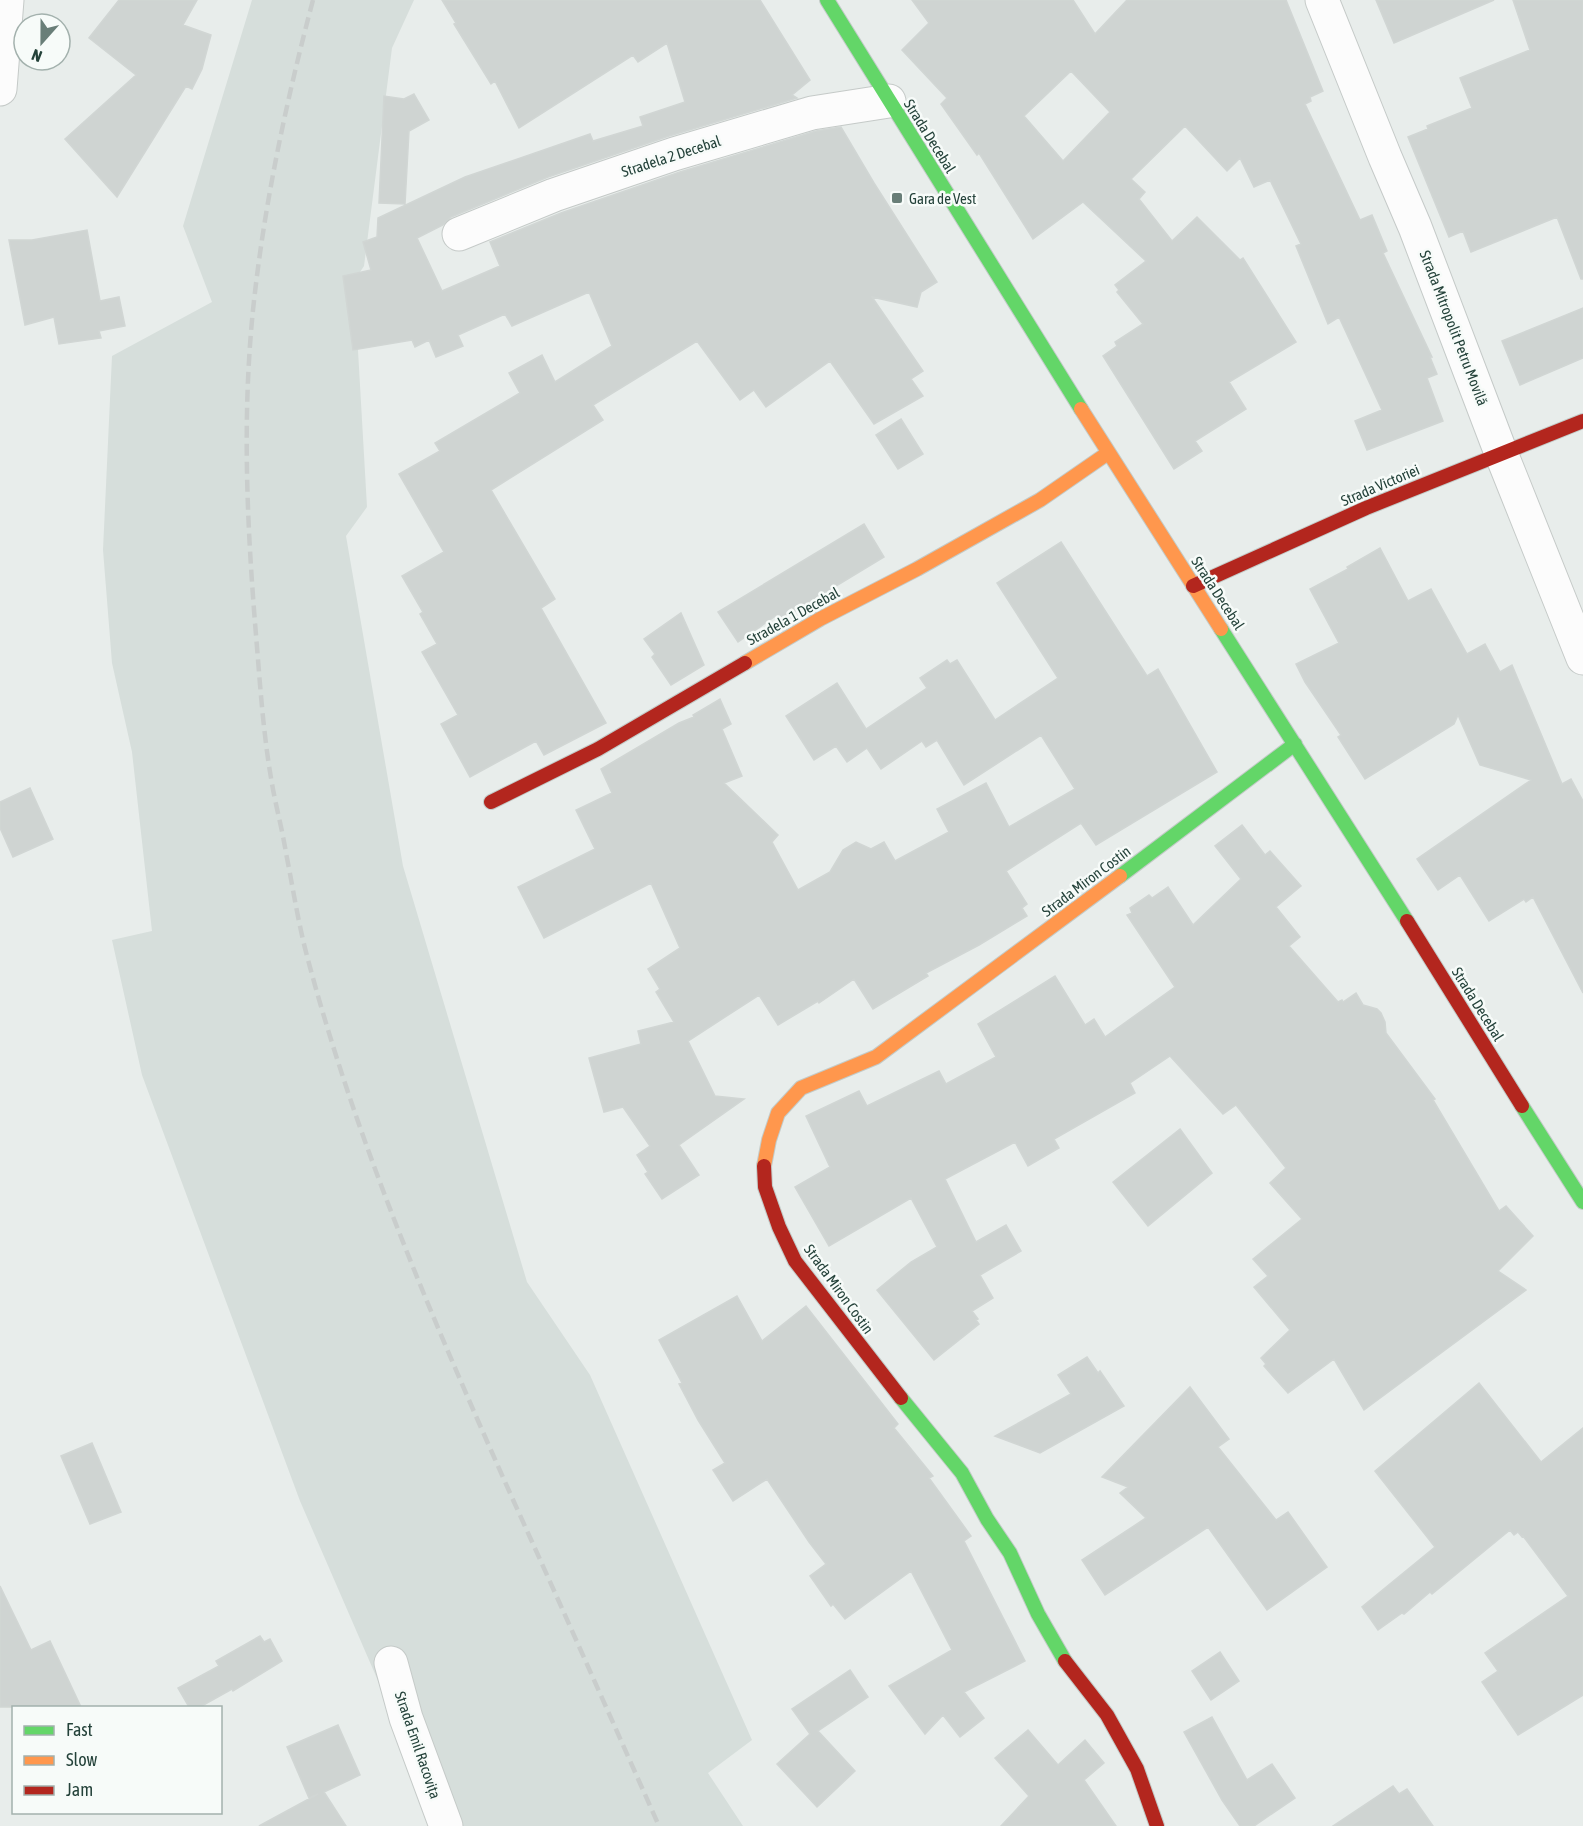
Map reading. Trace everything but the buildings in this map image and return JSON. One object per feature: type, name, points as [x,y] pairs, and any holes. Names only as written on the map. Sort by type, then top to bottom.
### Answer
[{"type":"street","points":[[0,89],[8,0]]},
{"type":"street","name":"Strada Decebal","points":[[827,0],[1108,453],[1295,744],[1583,1202]]},
{"type":"street","name":"Strada Mitropolit Petru Movilă","points":[[1322,0],[1424,248],[1501,453],[1583,658]]},
{"type":"street","name":"Stradela 2 Decebal","points":[[459,234],[554,195],[674,154],[812,113],[889,101]]},
{"type":"street","name":"Strada Victoriei","points":[[1193,586],[1366,508],[1583,421]]},
{"type":"street","name":"Stradela 1 Decebal","points":[[490,802],[598,749],[820,619],[1012,516],[1040,500],[1108,453]]},
{"type":"street","name":"Strada Miron Costin","points":[[1157,1826],[1132,1760],[1107,1715],[1061,1653],[1038,1614],[1010,1553],[987,1519],[962,1473],[857,1343],[795,1261],[779,1227],[765,1187],[763,1169],[772,1126],[778,1113],[801,1088],[876,1057],[898,1042],[1295,744]]},
{"type":"street","name":"Strada Emil Racovița","points":[[391,1663],[406,1718],[446,1826]]},
{"type":"shaded area","points":[[252,0],[414,0],[392,48],[364,266],[354,281],[367,507],[346,536],[403,866],[527,1282],[590,1375],[752,1740],[708,1773],[743,1826],[441,1826],[300,1501],[142,1075],[112,940],[152,931],[132,752],[112,663],[103,550],[112,356],[212,302],[183,226]]},
{"type":"railway","points":[[313,0],[285,115],[270,193],[253,310],[250,351],[247,432],[250,554],[262,707],[273,787],[307,956],[349,1096],[374,1165],[455,1369],[659,1826]]},
{"type":"traffic: fast","points":[[827,0],[1081,409]]},
{"type":"traffic: fast","points":[[1221,629],[1407,921]]},
{"type":"traffic: fast","points":[[1120,876],[1295,744]]},
{"type":"traffic: fast","points":[[1522,1106],[1583,1202]]},
{"type":"traffic: fast","points":[[901,1398],[962,1473],[987,1519],[1010,1553],[1038,1614],[1065,1661]]},
{"type":"traffic: slow","points":[[1081,409],[1221,629]]},
{"type":"traffic: slow","points":[[745,663],[820,619],[917,569],[1040,500],[1108,453]]},
{"type":"traffic: slow","points":[[764,1166],[769,1140],[778,1113],[801,1088],[876,1057],[1120,876]]},
{"type":"traffic: jam","points":[[1193,586],[1366,508],[1583,421]]},
{"type":"traffic: jam","points":[[491,802],[598,749],[745,663]]},
{"type":"traffic: jam","points":[[1407,921],[1522,1106]]},
{"type":"traffic: jam","points":[[764,1166],[765,1187],[779,1227],[795,1261],[901,1398]]},
{"type":"traffic: jam","points":[[1065,1661],[1107,1715],[1137,1769],[1157,1826]]},
{"type":"place","name":"Gara de Vest","points":[[897,198]]}]
